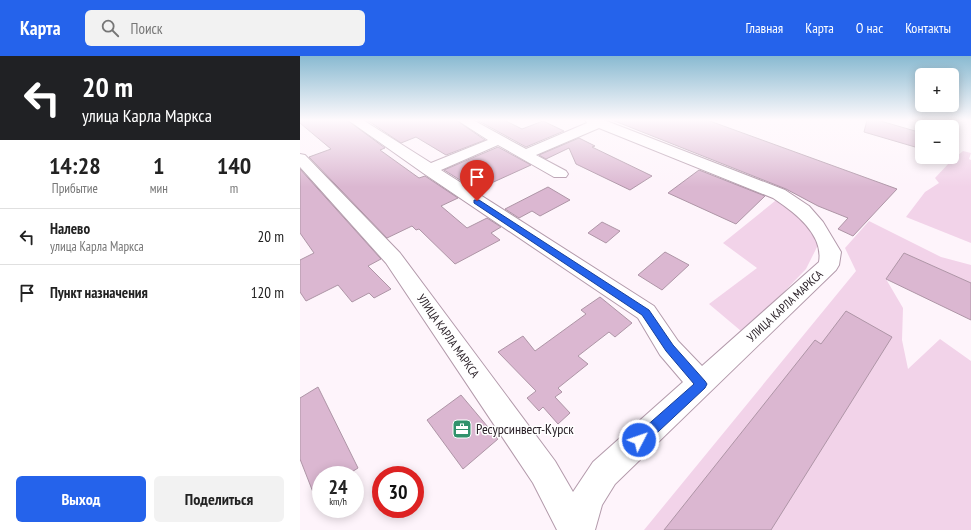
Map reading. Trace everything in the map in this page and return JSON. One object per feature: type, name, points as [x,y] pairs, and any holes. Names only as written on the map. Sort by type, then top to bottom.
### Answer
[{"type":"street","points":[[387,142],[646,312],[669,348],[701,384]]},
{"type":"street","points":[[428,170],[494,142]]},
{"type":"street","points":[[503,142],[560,174]]},
{"type":"street","points":[[526,154],[552,142]]},
{"type":"street","name":"УЛИЦА КАРЛА МАРКСА","points":[[577,530],[587,498],[604,473],[829,264],[831,252],[814,222],[803,210],[779,194],[646,142]]},
{"type":"street","name":"УЛИЦА КАРЛА МАРКСА","points":[[300,158],[393,258],[544,472],[577,530]]},
{"type":"shaded area","points":[[963,151],[971,153],[969,159],[971,160],[971,243],[906,217],[925,192],[939,183],[935,178],[948,164],[959,164],[959,154]]},
{"type":"shaded area","points":[[775,201],[785,202],[812,227],[818,245],[806,269],[779,297],[741,331],[709,304],[757,268],[723,243]]},
{"type":"shaded area","points":[[869,221],[941,257],[971,265],[971,283],[904,253],[886,279],[903,308],[902,340],[908,369],[940,339],[971,361],[971,530],[644,530],[856,271],[845,248]]},
{"type":"building","points":[[323,142],[377,142],[385,148],[380,150],[419,178],[425,176],[458,198],[441,206],[467,228],[487,218],[501,227],[491,233],[500,240],[455,264],[419,229],[416,230],[412,226],[387,238],[309,157],[331,149]]},
{"type":"building","points":[[425,142],[479,142],[446,155]]},
{"type":"building","points":[[517,142],[538,142],[526,147]]},
{"type":"building","points":[[569,142],[587,142],[595,146],[592,147],[652,176],[630,190],[576,164],[569,148],[546,159],[539,155]]},
{"type":"building","points":[[668,142],[768,142],[897,189],[853,236],[838,229],[848,218],[818,206],[786,189]]},
{"type":"building","points":[[899,142],[915,142],[915,147]]},
{"type":"building","points":[[498,147],[531,165],[476,190],[444,170]]},
{"type":"building","points":[[300,169],[381,259],[368,266],[391,289],[374,298],[369,293],[352,302],[338,285],[306,301],[300,292],[300,260],[314,253],[300,233]]},
{"type":"building","points":[[699,170],[765,196],[736,224],[668,193]]},
{"type":"building","points":[[548,187],[570,200],[540,216],[532,211],[519,218],[505,209]]},
{"type":"building","points":[[602,222],[620,231],[606,243],[588,233]]},
{"type":"building","points":[[665,252],[689,265],[662,290],[638,275]]},
{"type":"building","points":[[904,253],[971,283],[971,320],[886,279]]},
{"type":"building","points":[[600,297],[632,323],[615,337],[609,332],[578,356],[588,364],[558,388],[562,392],[555,397],[570,413],[558,424],[543,407],[539,411],[527,398],[536,391],[498,352],[523,336],[535,351],[586,314],[581,310]]},
{"type":"building","points":[[846,311],[892,337],[771,530],[664,530],[815,340],[821,344]]},
{"type":"building","points":[[318,387],[357,466],[312,466],[312,490],[300,459],[300,398]]},
{"type":"building","name":"Ресурсинвест-Курск","points":[[461,395],[498,439],[463,469],[427,420]]},
{"type":"place","name":"Ресурсинвест-Курск","points":[[462,429]]},
{"type":"route","points":[[477,201],[646,312],[669,348],[701,384],[639,440]]}]
